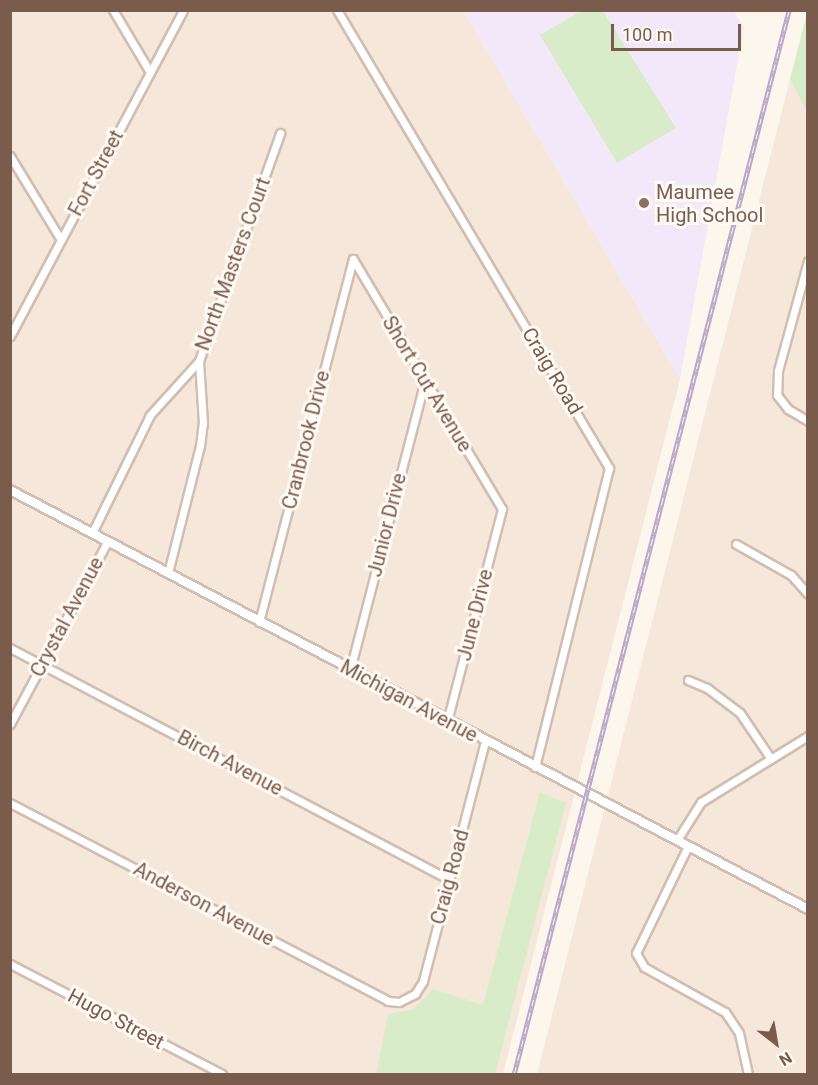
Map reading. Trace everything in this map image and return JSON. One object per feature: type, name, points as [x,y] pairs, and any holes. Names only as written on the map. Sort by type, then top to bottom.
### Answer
[{"type":"street","points":[[113,10],[150,72]]},
{"type":"street","name":"Fort Street","points":[[10,336],[183,10]]},
{"type":"street","name":"Craig Road","points":[[337,10],[609,468],[535,767]]},
{"type":"street","name":"North Masters Court","points":[[168,573],[200,446],[199,361],[280,133]]},
{"type":"street","points":[[10,156],[61,240]]},
{"type":"street","name":"Short Cut Avenue","points":[[353,259],[502,509]]},
{"type":"street","name":"Cranbrook Drive","points":[[259,622],[353,259]]},
{"type":"street","points":[[807,261],[778,370],[777,395],[788,409],[807,421]]},
{"type":"street","points":[[92,533],[150,415],[199,361]]},
{"type":"street","name":"Junior Drive","points":[[350,670],[425,380]]},
{"type":"street","name":"Michigan Avenue","points":[[10,490],[807,909]]},
{"type":"street","name":"June Drive","points":[[447,721],[502,509]]},
{"type":"street","name":"Crystal Avenue","points":[[10,724],[107,542]]},
{"type":"street","points":[[736,544],[790,575],[807,594]]},
{"type":"street","name":"Birch Avenue","points":[[10,648],[449,879]]},
{"type":"street","points":[[688,680],[707,688],[740,713],[771,759]]},
{"type":"street","points":[[677,840],[702,802],[807,736]]},
{"type":"street","name":"Craig Road","points":[[399,1002],[415,994],[423,981],[485,741]]},
{"type":"street","name":"Anderson Avenue","points":[[10,803],[378,996],[399,1002]]},
{"type":"street","points":[[688,846],[636,953],[644,967],[725,1012],[739,1033],[748,1074]]},
{"type":"street","name":"Hugo Street","points":[[10,963],[222,1074]]},
{"type":"shaded area","points":[[10,11],[464,11],[680,379],[503,1074],[11,1074]]},
{"type":"shaded area","name":"Maumee High School","points":[[464,11],[734,11],[744,27],[680,379]]},
{"type":"shaded area","points":[[790,79],[808,112],[807,1074],[537,1074]]},
{"type":"green space","points":[[581,11],[603,11],[676,128],[617,163],[540,35]]},
{"type":"green space","points":[[807,13],[807,112],[790,79]]},
{"type":"green space","points":[[540,792],[566,803],[495,1074],[376,1074],[388,1014],[414,1009],[433,989],[483,1005]]},
{"type":"railway","points":[[514,1074],[789,10]]},
{"type":"place","name":"Maumee High School","points":[[644,203]]}]
